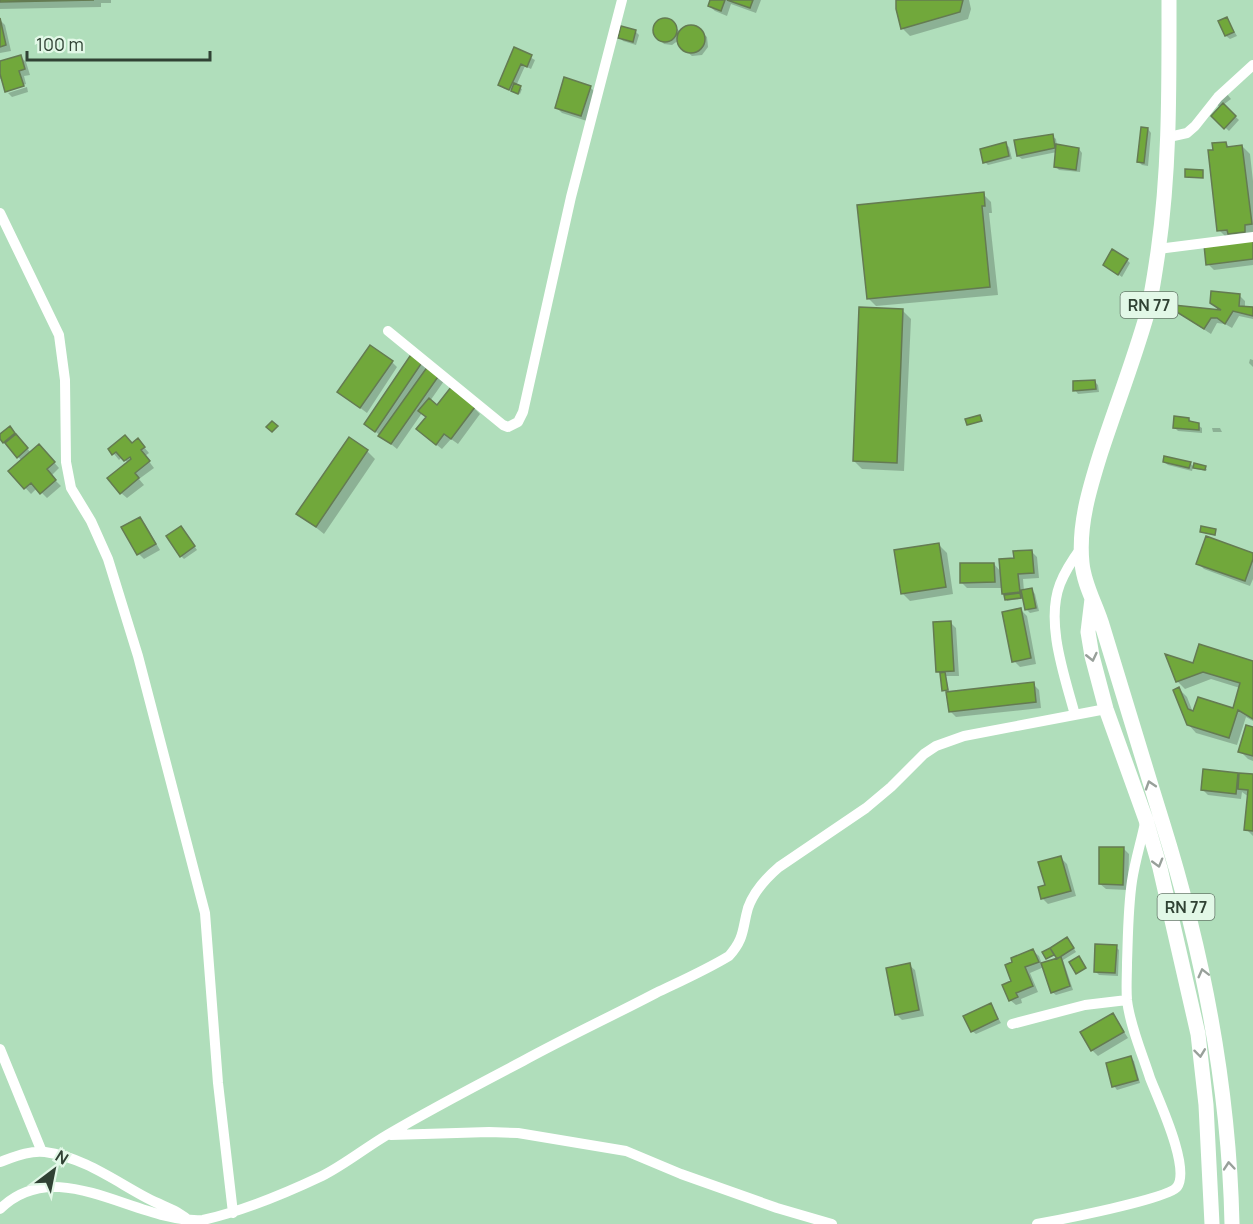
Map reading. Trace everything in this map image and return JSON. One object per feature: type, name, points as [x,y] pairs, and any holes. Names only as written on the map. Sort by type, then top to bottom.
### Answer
[{"type":"main road","name":"RN 77","points":[[1168,0],[1169,137],[1158,249],[1147,313],[1094,475],[1084,515],[1082,548],[1084,574],[1102,624],[1174,861],[1204,977],[1214,1030],[1224,1109],[1231,1183],[1232,1224]]},
{"type":"main road","points":[[1092,599],[1088,632],[1106,710],[1146,820],[1160,868],[1198,1034],[1206,1105],[1212,1224]]},
{"type":"street","points":[[388,331],[503,425],[508,427],[518,422],[523,412],[536,357],[571,196],[622,0]]},
{"type":"street","points":[[1169,137],[1187,133],[1218,97],[1253,65]]},
{"type":"street","points":[[0,213],[59,335],[65,380],[66,462],[71,488],[91,521],[108,559],[138,656],[205,913],[218,1083],[233,1213]]},
{"type":"street","points":[[1158,249],[1253,237]]},
{"type":"street","points":[[1075,715],[1059,652],[1055,605],[1067,569],[1082,548]]},
{"type":"street","points":[[0,1209],[6,1203],[27,1192],[50,1188],[72,1191],[144,1216],[175,1223],[192,1223],[233,1213],[323,1175],[388,1135],[524,1060],[729,956],[739,945],[748,909],[765,879],[873,803],[924,754],[936,746],[964,736],[1106,710]]},
{"type":"street","points":[[1037,1224],[1082,1216],[1150,1199],[1175,1190],[1179,1185],[1180,1172],[1168,1120],[1153,1086],[1134,1031],[1127,1000],[1128,932],[1132,880],[1146,820]]},
{"type":"street","points":[[1012,1024],[1085,1005],[1127,1000]]},
{"type":"street","points":[[0,1049],[42,1152]]},
{"type":"street","points":[[388,1135],[518,1133],[626,1151],[681,1174],[777,1208],[832,1224]]},
{"type":"street","points":[[0,1162],[21,1155],[42,1152],[61,1155],[90,1166],[150,1199],[180,1212],[192,1223]]},
{"type":"building","points":[[0,0],[94,0],[0,2]]},
{"type":"building","points":[[710,0],[725,0],[721,11],[708,6]]},
{"type":"building","points":[[727,0],[753,0],[750,8]]},
{"type":"building","points":[[896,0],[963,0],[960,12],[901,29]]},
{"type":"building","points":[[1227,17],[1234,32],[1225,36],[1218,21]]},
{"type":"building","points":[[0,18],[6,45],[0,47]]},
{"type":"building","points":[[665,18],[674,21],[677,30],[674,39],[665,42],[656,39],[653,30],[656,21]]},
{"type":"building","points":[[691,25],[701,29],[705,39],[701,49],[691,53],[681,49],[677,39],[681,29]]},
{"type":"building","points":[[621,26],[636,30],[633,42],[618,38]]},
{"type":"building","points":[[514,47],[532,55],[527,67],[521,64],[509,90],[498,85]]},
{"type":"building","points":[[21,55],[25,69],[19,71],[24,86],[5,92],[0,74],[0,61]]},
{"type":"building","points":[[564,77],[591,86],[581,116],[555,108]]},
{"type":"building","points":[[514,83],[521,86],[518,94],[511,91]]},
{"type":"building","points":[[1223,103],[1236,116],[1224,129],[1211,116]]},
{"type":"building","points":[[1141,127],[1148,128],[1144,163],[1137,162]]},
{"type":"building","points":[[1053,134],[1055,148],[1017,156],[1014,140]]},
{"type":"building","points":[[1006,142],[1009,156],[983,163],[980,149]]},
{"type":"building","points":[[1226,142],[1227,147],[1242,145],[1252,224],[1245,225],[1245,232],[1228,234],[1227,230],[1217,231],[1208,150],[1213,150],[1212,143]]},
{"type":"building","points":[[1056,144],[1079,148],[1076,170],[1054,167]]},
{"type":"building","points":[[1185,169],[1203,170],[1203,178],[1185,177]]},
{"type":"building","points":[[984,192],[985,206],[982,206],[990,287],[867,299],[857,205]]},
{"type":"building","points":[[1253,239],[1253,259],[1206,265],[1204,245]]},
{"type":"building","points":[[1112,249],[1128,259],[1118,275],[1103,265]]},
{"type":"building","points":[[1211,291],[1240,294],[1239,306],[1253,307],[1253,316],[1233,311],[1225,324],[1217,318],[1211,318],[1204,329],[1164,304],[1221,310],[1210,303]]},
{"type":"building","points":[[859,307],[903,309],[897,463],[853,461]]},
{"type":"building","points":[[370,345],[393,361],[360,408],[337,392]]},
{"type":"building","points":[[412,353],[423,361],[375,432],[364,424]]},
{"type":"building","points":[[428,366],[440,374],[391,444],[378,436]]},
{"type":"building","points":[[1095,380],[1096,389],[1073,391],[1073,381]]},
{"type":"building","points":[[451,387],[475,407],[451,439],[444,434],[436,445],[416,429],[426,417],[418,411],[429,398],[437,405]]},
{"type":"building","points":[[980,415],[982,421],[967,425],[965,419]]},
{"type":"building","points":[[1174,416],[1189,418],[1189,421],[1199,423],[1199,430],[1173,428]]},
{"type":"building","points":[[272,421],[278,426],[272,432],[266,427]]},
{"type":"building","points":[[10,426],[15,433],[3,443],[0,434]]},
{"type":"building","points":[[16,434],[28,448],[17,458],[5,443]]},
{"type":"building","points":[[125,435],[132,443],[138,438],[145,447],[141,450],[150,461],[135,473],[139,478],[120,494],[107,478],[131,459],[130,457],[124,461],[116,452],[112,455],[108,449]]},
{"type":"building","points":[[349,437],[368,450],[316,527],[296,514]]},
{"type":"building","points":[[39,444],[55,462],[47,469],[56,480],[40,494],[31,483],[24,489],[8,471]]},
{"type":"building","points":[[1164,456],[1191,462],[1189,468],[1163,462]]},
{"type":"building","points":[[1194,463],[1206,466],[1205,470],[1193,468]]},
{"type":"building","points":[[140,517],[156,544],[137,555],[121,527]]},
{"type":"building","points":[[181,526],[195,546],[180,557],[166,536]]},
{"type":"building","points":[[1201,526],[1216,529],[1215,535],[1200,532]]},
{"type":"building","points":[[1206,536],[1253,553],[1245,581],[1196,564]]},
{"type":"building","points":[[939,543],[946,587],[901,594],[894,550]]},
{"type":"building","points":[[1032,550],[1034,573],[1018,574],[1020,592],[1002,594],[999,559],[1014,558],[1013,551]]},
{"type":"building","points":[[960,563],[994,563],[995,582],[960,583]]},
{"type":"building","points":[[1032,588],[1036,608],[1025,610],[1021,590]]},
{"type":"building","points":[[1020,593],[1021,598],[1005,600],[1004,595]]},
{"type":"building","points":[[1021,608],[1031,658],[1012,662],[1002,612]]},
{"type":"building","points":[[951,621],[954,671],[936,672],[933,622]]},
{"type":"building","points":[[1199,644],[1253,661],[1253,719],[1238,710],[1229,738],[1187,725],[1173,690],[1179,687],[1188,709],[1193,711],[1198,697],[1233,708],[1240,683],[1203,672],[1176,682],[1165,654],[1193,663]]},
{"type":"building","points":[[945,672],[948,690],[942,691],[940,673]]},
{"type":"building","points":[[1034,682],[1036,702],[949,712],[946,692]]},
{"type":"building","points":[[1246,725],[1253,727],[1253,756],[1238,752]]},
{"type":"building","points":[[1203,769],[1238,773],[1236,794],[1201,790]]},
{"type":"building","points":[[1239,773],[1253,774],[1253,831],[1244,830],[1248,790],[1238,789]]},
{"type":"building","points":[[1099,847],[1124,847],[1123,885],[1099,884]]},
{"type":"building","points":[[1061,856],[1071,891],[1041,899],[1038,887],[1045,885],[1038,862]]},
{"type":"building","points":[[1067,937],[1074,948],[1057,959],[1050,948]]},
{"type":"building","points":[[1095,944],[1117,945],[1115,973],[1094,972]]},
{"type":"building","points":[[1050,948],[1054,955],[1046,959],[1042,952]]},
{"type":"building","points":[[1033,949],[1039,962],[1025,967],[1033,986],[1016,993],[1018,997],[1009,1001],[1002,985],[1011,981],[1005,965],[1012,962],[1011,958]]},
{"type":"building","points":[[1079,956],[1086,968],[1076,974],[1069,962]]},
{"type":"building","points":[[1061,957],[1070,986],[1051,993],[1041,963]]},
{"type":"building","points":[[910,963],[919,1010],[895,1015],[886,968]]},
{"type":"building","points":[[991,1003],[998,1019],[971,1032],[963,1016]]},
{"type":"building","points":[[1113,1013],[1124,1032],[1091,1051],[1080,1032]]},
{"type":"building","points":[[1131,1056],[1138,1080],[1112,1087],[1106,1063]]}]
